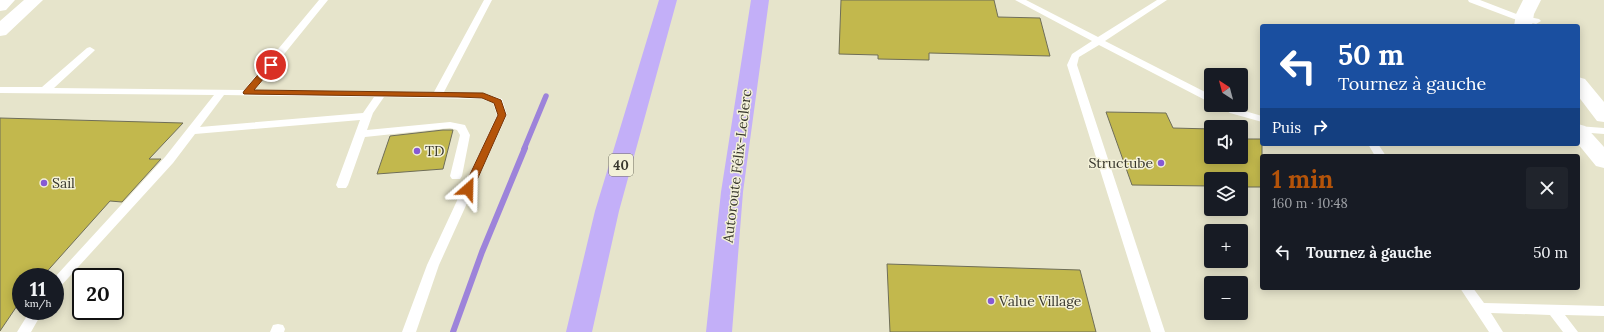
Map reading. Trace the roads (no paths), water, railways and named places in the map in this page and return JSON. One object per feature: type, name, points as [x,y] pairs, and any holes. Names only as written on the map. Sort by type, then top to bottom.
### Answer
[{"type":"highway","name":"40","points":[[579,332],[608,212],[668,0]]},
{"type":"highway","name":"Autoroute Félix-Leclerc","points":[[719,332],[732,192],[760,0]]},
{"type":"street","points":[[0,6],[6,0]]},
{"type":"street","points":[[0,31],[34,0]]},
{"type":"street","points":[[1530,23],[1532,0]]},
{"type":"street","points":[[1580,86],[1604,116]]},
{"type":"street","points":[[1580,132],[1604,161]]},
{"type":"lane","points":[[247,93],[324,0]]},
{"type":"lane","points":[[437,95],[488,0]]},
{"type":"lane","points":[[1019,0],[1204,95]]},
{"type":"lane","points":[[1158,332],[1072,66],[1075,56],[1164,0]]},
{"type":"lane","points":[[1472,0],[1530,23]]},
{"type":"lane","points":[[44,91],[90,50]]},
{"type":"lane","points":[[0,90],[483,96],[498,101],[502,115],[433,265],[408,332]]},
{"type":"lane","points":[[64,275],[169,160],[222,92]]},
{"type":"lane","points":[[342,185],[367,116],[381,94]]},
{"type":"lane","points":[[1238,112],[1260,118]]},
{"type":"lane","points":[[192,131],[367,116]]},
{"type":"lane","points":[[360,134],[450,125],[461,127],[465,136],[456,176]]},
{"type":"lane","points":[[1580,130],[1604,131]]},
{"type":"lane","points":[[1467,290],[1496,332]]},
{"type":"lane","points":[[1480,308],[1604,311]]},
{"type":"lane","points":[[1554,310],[1571,332]]},
{"type":"lane","points":[[24,332],[31,320]]},
{"type":"waterway","points":[[524,149],[546,96]]},
{"type":"waterway","points":[[453,332],[482,252],[525,148]]},
{"type":"place","name":"TD","points":[[417,151]]},
{"type":"place","name":"Structube","points":[[1161,163]]},
{"type":"place","name":"Sail","points":[[44,183]]},
{"type":"place","name":"Value Village","points":[[991,301]]}]
